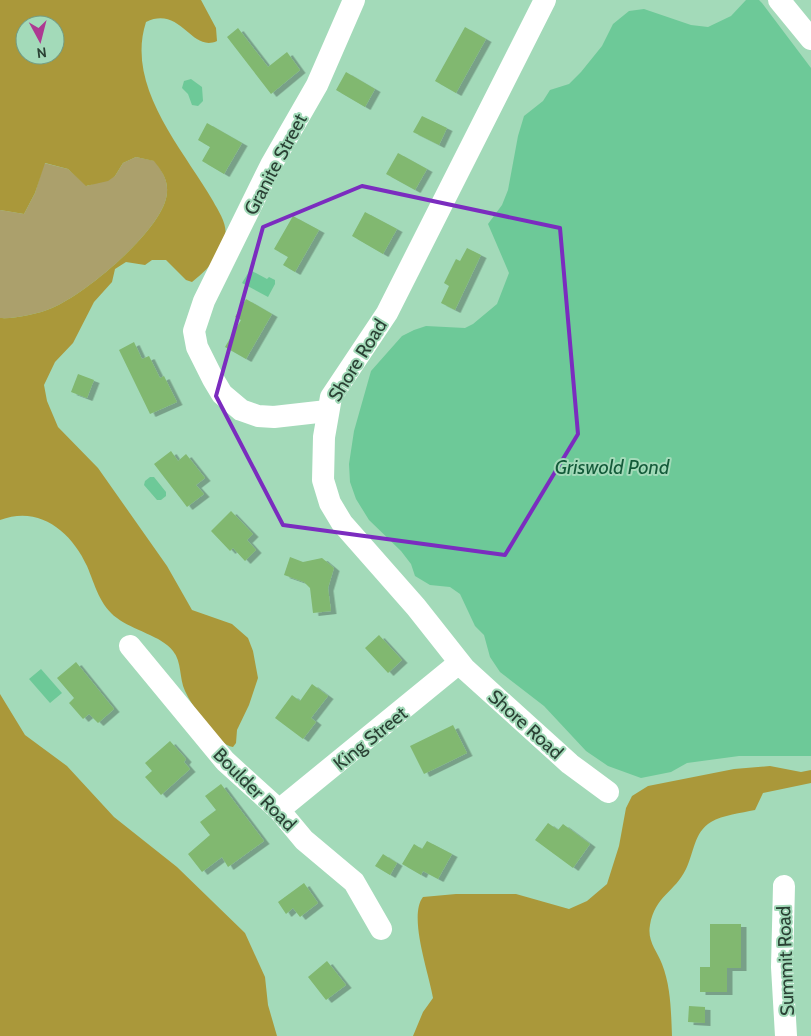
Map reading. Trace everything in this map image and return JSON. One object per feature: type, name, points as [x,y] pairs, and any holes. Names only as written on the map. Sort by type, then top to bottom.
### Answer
[{"type":"street","name":"Granite Street","points":[[327,411],[274,417],[258,416],[240,410],[222,394],[213,379],[197,347],[195,327],[204,301],[271,165],[326,66],[354,0]]},
{"type":"street","name":"Shore Road","points":[[545,0],[387,313],[334,392],[327,411],[323,450],[323,480],[332,508],[367,553],[416,607],[459,663],[570,764],[608,792]]},
{"type":"street","points":[[779,0],[811,39]]},
{"type":"street","name":"Boulder Road","points":[[130,646],[206,741],[235,772],[279,810],[304,840],[354,882],[381,929]]},
{"type":"street","name":"King Street","points":[[279,810],[459,663]]},
{"type":"street","name":"Summit Road","points":[[784,886],[782,967],[786,1036]]},
{"type":"highlighted area","points":[[362,186],[560,228],[578,434],[505,555],[283,525],[216,396],[263,227]]},
{"type":"shaded area","points":[[0,0],[201,0],[216,28],[217,41],[208,43],[200,41],[168,19],[158,18],[146,22],[142,46],[143,70],[160,116],[213,201],[222,219],[226,232],[223,244],[212,262],[192,282],[186,280],[166,260],[152,260],[145,265],[126,262],[115,269],[112,282],[94,302],[73,343],[55,362],[44,385],[47,401],[58,427],[98,468],[167,566],[192,610],[232,624],[248,638],[253,651],[258,678],[249,705],[237,730],[236,743],[233,747],[220,740],[193,706],[183,686],[178,660],[173,651],[162,641],[123,622],[106,607],[80,553],[63,532],[52,524],[28,516],[14,516],[0,520],[0,318],[26,316],[52,308],[83,289],[121,259],[139,241],[163,207],[167,192],[165,179],[154,161],[136,157],[123,163],[115,176],[108,181],[86,186],[68,169],[45,163],[35,193],[24,214],[0,210]]},
{"type":"shaded area","points":[[136,157],[155,161],[164,175],[167,187],[163,207],[139,241],[102,275],[66,301],[33,314],[0,318],[0,210],[24,214],[35,193],[44,163],[68,169],[87,186],[115,176],[123,163]]},
{"type":"shaded area","points":[[0,694],[25,735],[67,766],[114,817],[177,867],[245,933],[265,977],[268,1005],[277,1036],[0,1036]]},
{"type":"shaded area","points":[[770,766],[801,772],[811,770],[811,783],[763,793],[755,810],[732,814],[705,826],[695,843],[689,863],[682,877],[656,907],[653,915],[649,931],[667,982],[672,1036],[413,1036],[423,1012],[433,998],[419,931],[419,906],[423,897],[456,894],[516,894],[569,909],[587,901],[607,884],[619,846],[626,808],[632,796],[648,786],[734,769]]},
{"type":"water","name":"Griswold Pond","points":[[746,0],[759,0],[762,3],[811,68],[811,756],[739,756],[687,763],[671,772],[641,778],[608,766],[586,751],[544,706],[500,672],[490,657],[484,635],[475,626],[460,594],[450,587],[430,585],[415,576],[411,564],[401,551],[369,520],[356,499],[350,482],[349,464],[354,431],[371,371],[402,336],[426,326],[465,328],[473,324],[497,304],[509,273],[488,224],[502,205],[508,190],[518,136],[524,116],[543,101],[550,90],[569,84],[581,72],[602,46],[613,24],[629,11],[644,9],[691,25],[708,27],[731,16]]},
{"type":"water","points":[[191,79],[202,87],[203,101],[198,106],[192,105],[188,94],[182,88],[184,81]]},
{"type":"water","points":[[250,270],[267,279],[269,277],[275,280],[275,284],[268,297],[242,283]]},
{"type":"water","points":[[150,477],[154,477],[166,492],[166,496],[161,500],[157,500],[144,485],[145,481]]},
{"type":"water","points":[[41,669],[62,693],[50,703],[29,679]]},
{"type":"building","points":[[465,27],[486,39],[456,93],[435,81]]},
{"type":"building","points":[[238,28],[268,67],[287,52],[300,70],[271,94],[227,37]]},
{"type":"building","points":[[346,72],[375,89],[365,107],[336,90]]},
{"type":"building","points":[[422,116],[447,128],[439,145],[413,132]]},
{"type":"building","points":[[207,123],[242,143],[224,174],[202,161],[210,147],[198,140]]},
{"type":"building","points":[[398,153],[427,169],[415,190],[386,174]]},
{"type":"building","points":[[365,212],[397,229],[383,254],[352,236]]},
{"type":"building","points":[[293,216],[319,230],[295,272],[283,265],[288,257],[274,249]]},
{"type":"building","points":[[467,248],[481,255],[455,310],[441,303],[449,286],[444,283],[456,259],[460,261]]},
{"type":"building","points":[[246,299],[272,314],[246,359],[225,347],[241,320],[235,317]]},
{"type":"building","points":[[134,342],[142,359],[149,356],[160,378],[164,376],[177,402],[150,414],[119,350]]},
{"type":"building","points":[[78,374],[94,380],[87,398],[71,392]]},
{"type":"building","points":[[171,451],[178,461],[186,454],[205,478],[196,485],[204,494],[187,507],[154,464]]},
{"type":"building","points":[[231,511],[253,534],[247,540],[256,550],[245,561],[233,548],[230,551],[211,531]]},
{"type":"building","points":[[290,557],[303,562],[322,558],[334,568],[328,588],[331,611],[313,613],[310,588],[304,582],[284,575]]},
{"type":"building","points":[[379,635],[402,660],[388,673],[365,648]]},
{"type":"building","points":[[76,662],[114,709],[98,723],[89,714],[83,719],[69,703],[74,698],[57,678]]},
{"type":"building","points":[[312,684],[328,696],[311,718],[316,722],[303,739],[275,718],[292,695],[300,701]]},
{"type":"building","points":[[453,725],[467,753],[424,774],[410,746]]},
{"type":"building","points":[[170,741],[186,759],[184,762],[190,769],[161,795],[145,777],[152,771],[145,763]]},
{"type":"building","points":[[221,784],[264,841],[228,867],[222,857],[202,872],[188,854],[210,835],[200,822],[216,810],[205,796]]},
{"type":"building","points":[[548,823],[558,830],[563,824],[590,844],[573,868],[535,840]]},
{"type":"building","points":[[427,841],[452,854],[438,879],[423,871],[421,875],[402,864],[414,844],[422,849]]},
{"type":"building","points":[[383,854],[397,863],[390,875],[375,866]]},
{"type":"building","points":[[304,883],[318,903],[300,917],[293,908],[286,914],[278,902]]},
{"type":"building","points":[[710,924],[741,924],[741,968],[727,968],[727,992],[700,992],[700,967],[710,967]]},
{"type":"building","points":[[327,961],[346,985],[326,1000],[308,977]]},
{"type":"building","points":[[689,1006],[705,1007],[705,1023],[688,1022]]}]
